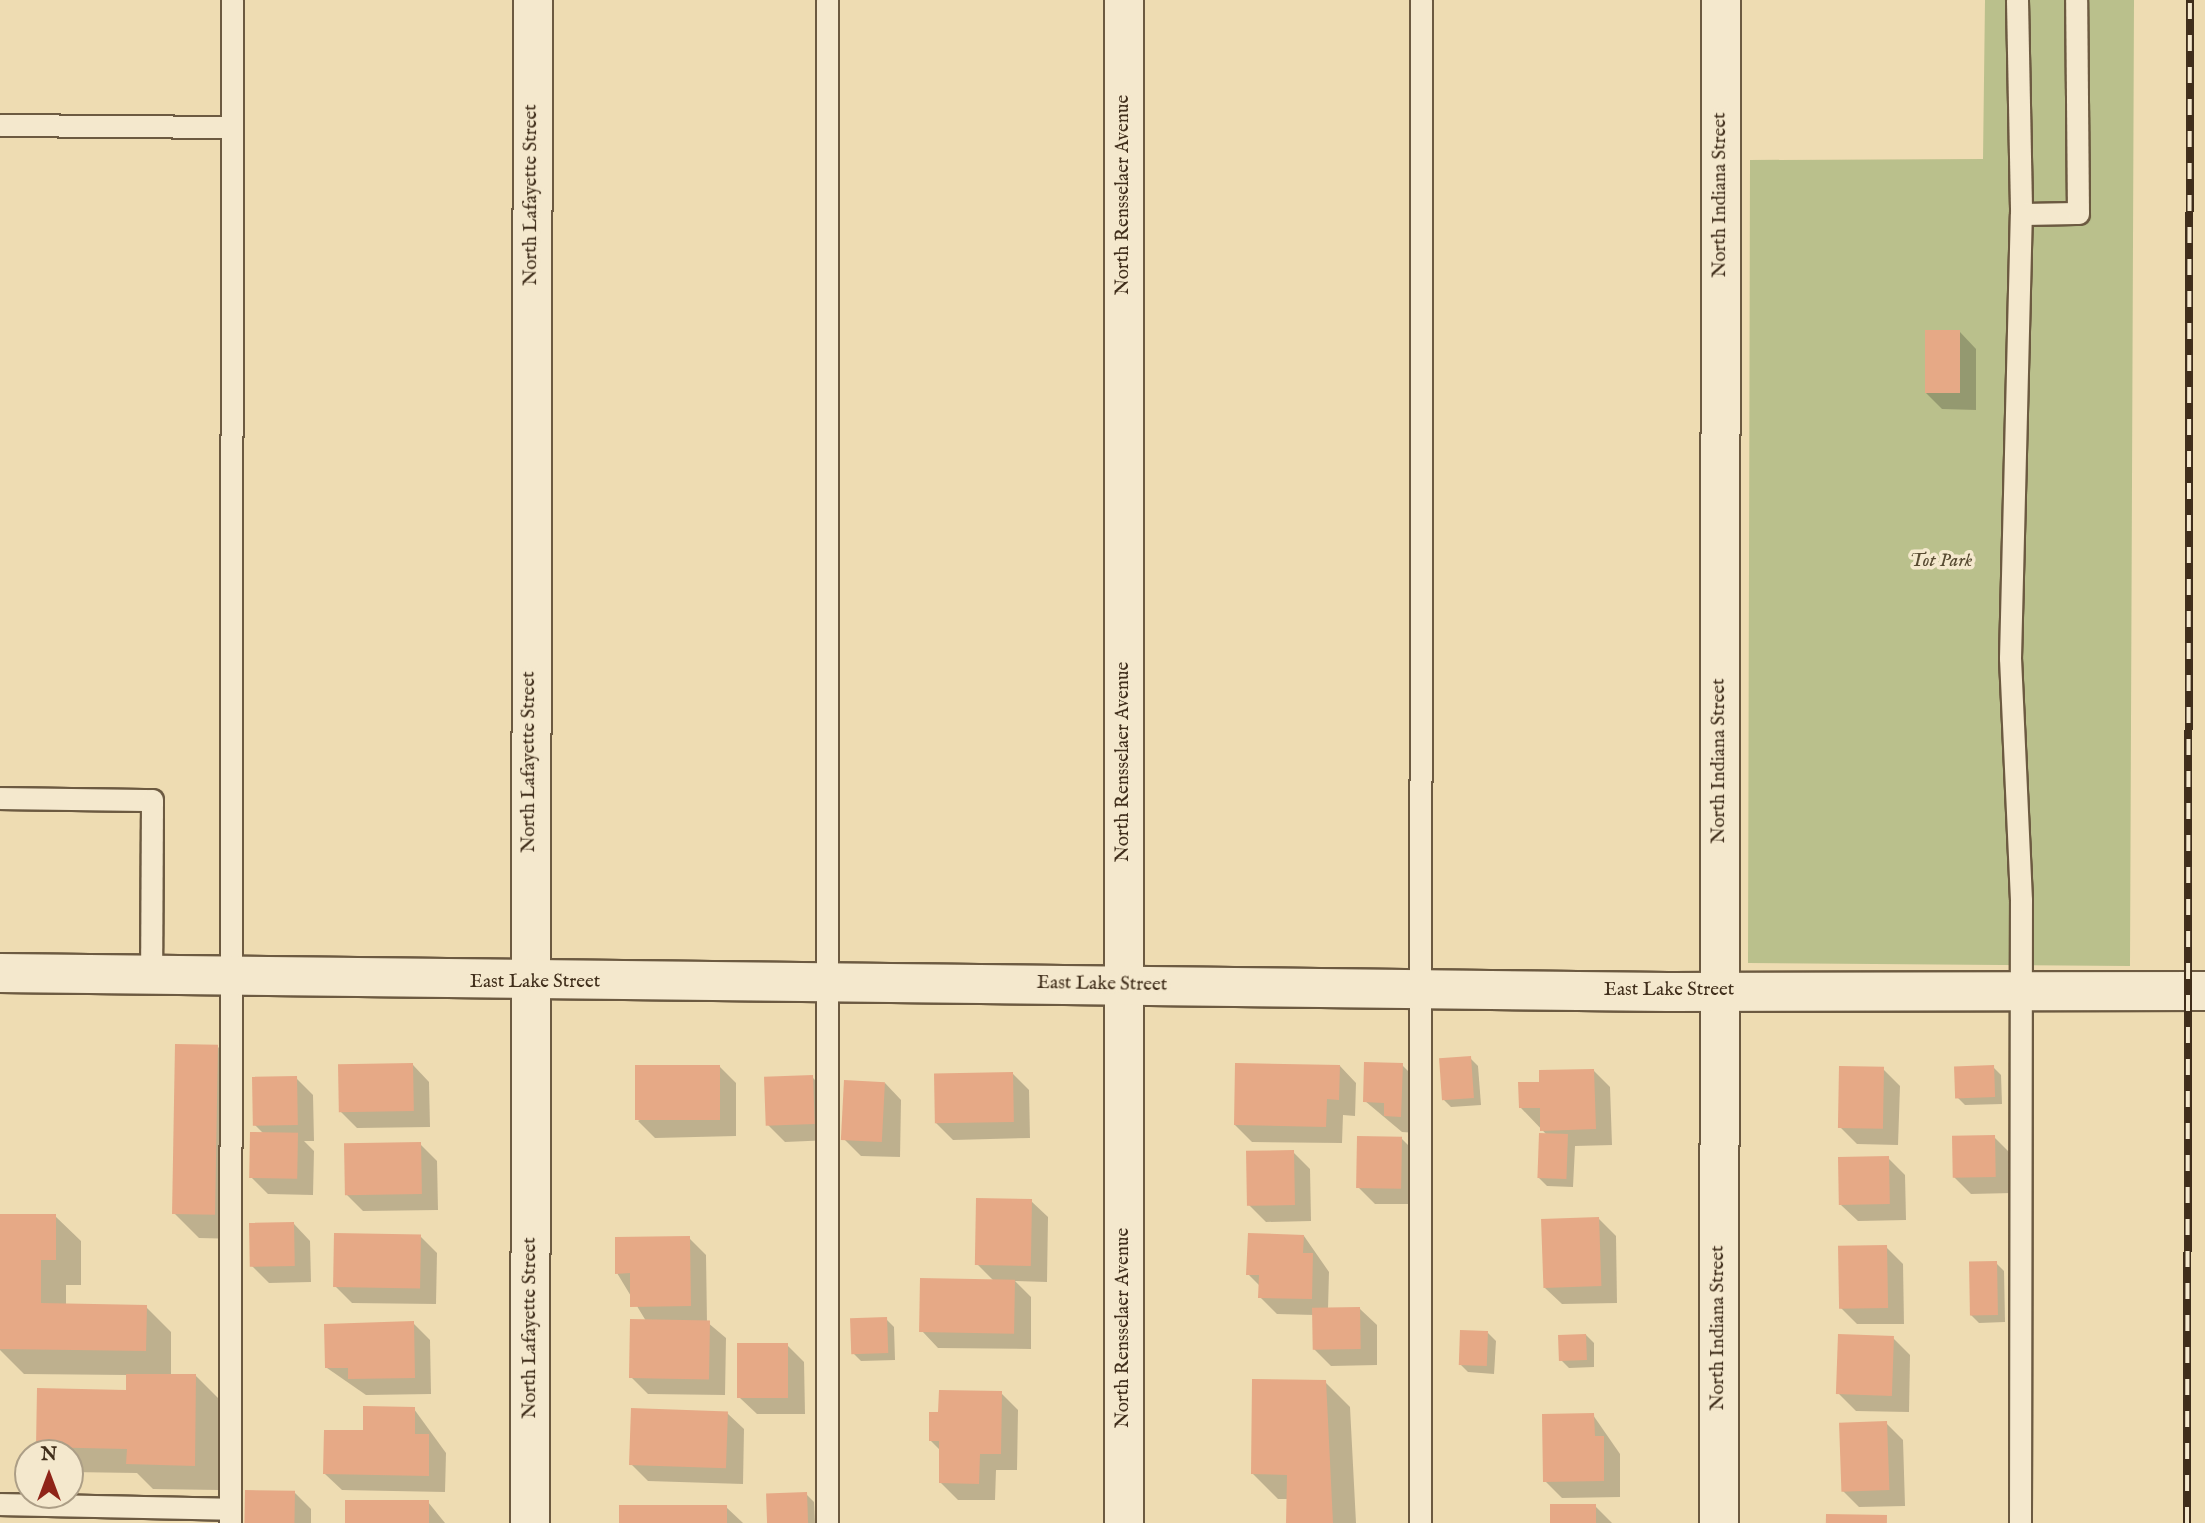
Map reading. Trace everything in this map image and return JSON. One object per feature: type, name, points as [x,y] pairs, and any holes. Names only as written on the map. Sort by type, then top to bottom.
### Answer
[{"type":"street","name":"North Lafayette Street","points":[[530,1523],[533,0]]},
{"type":"street","name":"North Rensselaer Avenue","points":[[1124,0],[1124,1523]]},
{"type":"street","name":"North Indiana Street","points":[[1719,1523],[1721,0]]},
{"type":"street","name":"East Lake Street","points":[[0,973],[530,983],[1720,991],[2205,991]]},
{"type":"lane","points":[[0,1504],[230,1516],[232,0]]},
{"type":"lane","points":[[827,0],[827,1523]]},
{"type":"lane","points":[[1420,1523],[1421,0]]},
{"type":"lane","points":[[2017,0],[2021,214],[2010,657],[2022,990],[2021,1523]]},
{"type":"lane","points":[[2021,214],[2078,213],[2076,0]]},
{"type":"lane","points":[[0,125],[232,127]]},
{"type":"lane","points":[[0,798],[152,800],[151,974]]},
{"type":"green space","name":"Tot Park","points":[[1985,0],[2134,0],[2130,966],[1748,963],[1750,160],[1983,159]]},
{"type":"building","points":[[1925,330],[1960,330],[1960,393],[1925,393]]},
{"type":"building","points":[[175,1044],[218,1045],[215,1215],[172,1214]]},
{"type":"building","points":[[1471,1056],[1474,1098],[1442,1100],[1439,1058]]},
{"type":"building","points":[[1364,1062],[1403,1063],[1401,1117],[1384,1116],[1384,1103],[1363,1102]]},
{"type":"building","points":[[413,1063],[414,1111],[339,1112],[338,1064]]},
{"type":"building","points":[[1235,1063],[1340,1065],[1339,1100],[1327,1099],[1326,1127],[1234,1125]]},
{"type":"building","points":[[635,1065],[720,1065],[720,1120],[635,1120]]},
{"type":"building","points":[[1994,1065],[1995,1097],[1955,1098],[1954,1066]]},
{"type":"building","points":[[1839,1066],[1884,1067],[1883,1129],[1838,1128]]},
{"type":"building","points":[[1594,1069],[1596,1129],[1540,1131],[1540,1108],[1519,1108],[1518,1082],[1539,1082],[1539,1070]]},
{"type":"building","points":[[1013,1072],[1014,1122],[935,1123],[934,1073]]},
{"type":"building","points":[[813,1075],[815,1124],[766,1126],[764,1077]]},
{"type":"building","points":[[297,1076],[298,1125],[253,1126],[252,1077]]},
{"type":"building","points":[[844,1080],[885,1082],[882,1142],[841,1140]]},
{"type":"building","points":[[250,1132],[298,1133],[297,1179],[249,1178]]},
{"type":"building","points":[[1539,1133],[1568,1134],[1566,1179],[1537,1178]]},
{"type":"building","points":[[1995,1135],[1996,1177],[1953,1178],[1952,1136]]},
{"type":"building","points":[[1357,1136],[1402,1137],[1401,1189],[1356,1188]]},
{"type":"building","points":[[421,1142],[422,1194],[345,1195],[344,1143]]},
{"type":"building","points":[[1294,1150],[1295,1205],[1247,1206],[1246,1151]]},
{"type":"building","points":[[1889,1156],[1890,1204],[1839,1205],[1838,1157]]},
{"type":"building","points":[[976,1198],[1032,1199],[1031,1266],[975,1265]]},
{"type":"building","points":[[0,1214],[56,1214],[56,1260],[41,1260],[41,1303],[147,1305],[146,1351],[0,1349]]},
{"type":"building","points":[[1599,1217],[1601,1286],[1543,1288],[1541,1219]]},
{"type":"building","points":[[294,1222],[295,1266],[250,1267],[249,1223]]},
{"type":"building","points":[[334,1233],[421,1235],[420,1289],[333,1287]]},
{"type":"building","points":[[1248,1233],[1304,1235],[1303,1253],[1313,1253],[1312,1299],[1258,1298],[1259,1275],[1246,1275]]},
{"type":"building","points":[[690,1236],[691,1306],[630,1307],[630,1273],[615,1274],[615,1237]]},
{"type":"building","points":[[1887,1245],[1888,1308],[1839,1309],[1838,1246]]},
{"type":"building","points":[[1969,1261],[1997,1261],[1998,1315],[1970,1315]]},
{"type":"building","points":[[920,1278],[1015,1280],[1014,1334],[919,1332]]},
{"type":"building","points":[[1360,1307],[1361,1349],[1313,1350],[1312,1308]]},
{"type":"building","points":[[887,1317],[888,1353],[851,1354],[850,1318]]},
{"type":"building","points":[[630,1319],[710,1320],[709,1379],[629,1378]]},
{"type":"building","points":[[414,1321],[415,1378],[348,1379],[348,1368],[325,1368],[324,1324]]},
{"type":"building","points":[[1460,1330],[1488,1331],[1487,1366],[1459,1365]]},
{"type":"building","points":[[1586,1334],[1587,1360],[1559,1361],[1558,1335]]},
{"type":"building","points":[[1838,1334],[1894,1336],[1892,1396],[1836,1394]]},
{"type":"building","points":[[737,1343],[788,1343],[788,1398],[737,1398]]},
{"type":"building","points":[[126,1374],[196,1374],[195,1466],[126,1464],[127,1449],[84,1448],[84,1439],[36,1439],[37,1388],[126,1390]]},
{"type":"building","points":[[1252,1379],[1326,1380],[1333,1523],[1286,1523],[1287,1475],[1251,1474]]},
{"type":"building","points":[[939,1390],[1002,1391],[1001,1454],[980,1454],[979,1484],[939,1483],[939,1441],[929,1441],[929,1412],[938,1412]]},
{"type":"building","points":[[363,1406],[415,1407],[415,1434],[429,1434],[429,1476],[323,1474],[324,1430],[363,1430]]},
{"type":"building","points":[[631,1408],[728,1411],[726,1468],[629,1465]]},
{"type":"building","points":[[1594,1413],[1595,1436],[1604,1436],[1604,1481],[1543,1482],[1542,1414]]},
{"type":"building","points":[[1887,1421],[1889,1490],[1841,1492],[1839,1423]]},
{"type":"building","points":[[245,1490],[295,1491],[294,1523],[244,1523]]},
{"type":"building","points":[[807,1492],[808,1523],[767,1523],[766,1493]]},
{"type":"building","points":[[345,1500],[429,1500],[429,1523],[345,1523]]},
{"type":"building","points":[[1550,1504],[1596,1504],[1596,1523],[1550,1523]]},
{"type":"building","points":[[619,1505],[727,1505],[727,1523],[619,1523]]},
{"type":"building","points":[[1826,1514],[1887,1515],[1887,1523],[1826,1523]]},
{"type":"railway","points":[[2187,1523],[2190,0]]}]
